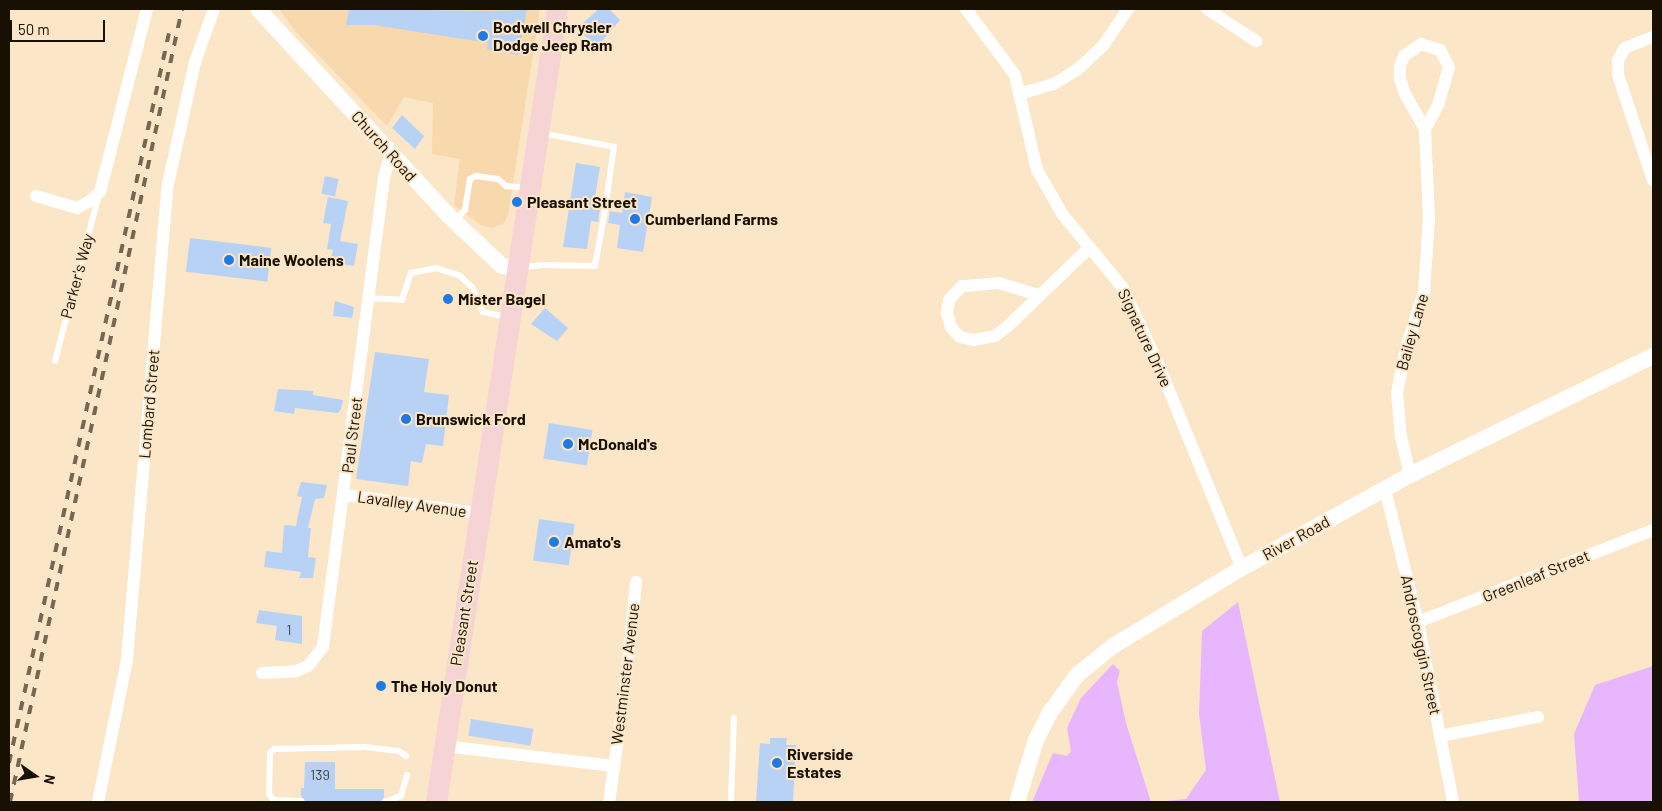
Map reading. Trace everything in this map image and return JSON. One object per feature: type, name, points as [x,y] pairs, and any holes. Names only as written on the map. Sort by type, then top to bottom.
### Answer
[{"type":"highway","name":"Pleasant Street","points":[[436,802],[479,514],[519,268],[557,9]]},
{"type":"street","points":[[36,196],[77,208],[90,201],[100,192],[147,9]]},
{"type":"street","name":"Lombard Street","points":[[98,802],[127,659],[168,184],[195,62],[214,9]]},
{"type":"street","name":"Signature Drive","points":[[966,9],[1015,74],[1037,170],[1063,215],[1122,288],[1159,366],[1242,568]]},
{"type":"street","points":[[1019,94],[1054,84],[1078,69],[1103,46],[1128,9]]},
{"type":"street","points":[[1207,9],[1256,41]]},
{"type":"street","name":"Church Road","points":[[262,10],[455,221],[502,266],[519,268]]},
{"type":"street","points":[[1653,37],[1625,48],[1618,60],[1618,69],[1653,180]]},
{"type":"street","name":"Bailey Lane","points":[[1410,475],[1401,437],[1398,393],[1406,348],[1424,292],[1429,218],[1425,129],[1405,94],[1400,79],[1400,66],[1404,56],[1421,44],[1440,50],[1449,67],[1438,105],[1425,129]]},
{"type":"street","name":"Paul Street","points":[[262,673],[296,672],[308,666],[323,647],[345,495],[369,298],[391,152]]},
{"type":"street","points":[[1038,295],[999,284],[962,286],[950,300],[947,313],[951,327],[960,337],[984,340],[1007,327],[1038,295],[1090,247]]},
{"type":"street","name":"River Road","points":[[1017,802],[1036,740],[1049,714],[1078,675],[1127,637],[1242,568],[1410,475],[1653,356]]},
{"type":"street","name":"Androscoggin Street","points":[[1386,489],[1418,622],[1453,802]]},
{"type":"street","name":"Lavalley Avenue","points":[[345,495],[479,514]]},
{"type":"street","name":"Greenleaf Street","points":[[1418,622],[1653,530]]},
{"type":"street","name":"Westminster Avenue","points":[[609,802],[636,582]]},
{"type":"street","points":[[1440,736],[1538,717]]},
{"type":"street","name":"Westminster Avenue","points":[[444,746],[614,766]]},
{"type":"lane","points":[[519,268],[542,265],[595,266],[613,157],[614,147],[539,132]]},
{"type":"lane","points":[[455,221],[465,210],[470,179],[476,176],[498,179],[506,186],[530,189]]},
{"type":"lane","name":"Parker's Way","points":[[55,361],[100,192]]},
{"type":"lane","points":[[369,298],[402,300],[411,274],[436,268],[449,270],[472,286],[483,312],[511,318]]},
{"type":"lane","points":[[731,802],[734,718]]},
{"type":"lane","points":[[301,800],[274,800],[269,794],[270,753],[274,749],[365,747],[399,751],[406,756]]},
{"type":"lane","points":[[385,802],[400,796],[407,775]]},
{"type":"shaded area","points":[[540,9],[508,215],[503,224],[492,228],[481,225],[454,205],[460,159],[432,154],[433,103],[404,97],[387,126],[295,31],[280,10]]},
{"type":"shaded area","points":[[1238,602],[1280,802],[1156,802],[1186,799],[1206,770],[1199,714],[1202,631]]},
{"type":"shaded area","points":[[1113,664],[1120,671],[1117,682],[1126,723],[1151,802],[1032,802],[1053,753],[1067,756],[1071,751],[1067,728],[1081,698]]},
{"type":"shaded area","points":[[1653,666],[1653,802],[1579,802],[1574,734],[1595,685]]},
{"type":"building","name":"Bodwell Chrysler Dodge Jeep Ram","points":[[349,9],[527,10],[518,55],[487,49],[488,43],[374,25],[346,25]]},
{"type":"building","points":[[599,9],[609,9],[620,20],[597,47],[577,28]]},
{"type":"building","points":[[402,115],[424,136],[415,149],[392,128]]},
{"type":"building","name":"Cumberland Farms","points":[[576,163],[600,167],[593,209],[600,210],[598,222],[591,221],[587,249],[563,247]]},
{"type":"building","points":[[325,176],[339,179],[335,197],[321,194]]},
{"type":"building","name":"Cumberland Farms","points":[[625,192],[652,197],[643,252],[617,248],[620,225],[608,223],[610,211],[622,213]]},
{"type":"building","points":[[328,197],[348,201],[340,241],[358,244],[354,266],[341,264],[342,259],[331,258],[333,250],[327,249],[331,224],[323,223]]},
{"type":"building","name":"Maine Woolens","points":[[190,238],[271,248],[267,282],[186,272]]},
{"type":"building","points":[[335,301],[354,307],[352,318],[333,316]]},
{"type":"building","points":[[545,308],[568,328],[557,341],[531,324]]},
{"type":"building","name":"Brunswick Ford","points":[[375,352],[429,359],[424,392],[449,395],[443,446],[426,444],[422,463],[411,461],[408,486],[356,479]]},
{"type":"building","points":[[278,389],[313,391],[313,395],[343,400],[341,409],[338,413],[295,408],[294,414],[274,411]]},
{"type":"building","name":"McDonald's","points":[[549,423],[592,430],[587,465],[543,459]]},
{"type":"building","points":[[301,482],[327,485],[324,498],[315,499],[308,528],[311,528],[308,557],[316,558],[313,578],[299,578],[301,572],[264,567],[266,551],[282,553],[284,525],[296,526],[302,497],[297,496]]},
{"type":"building","name":"Amato's","points":[[539,519],[575,524],[569,566],[533,561]]},
{"type":"building","points":[[259,610],[302,616],[302,644],[275,640],[277,626],[256,623]]},
{"type":"building","points":[[471,719],[533,729],[531,746],[468,736]]},
{"type":"building","name":"Riverside Estates","points":[[770,738],[787,738],[786,745],[796,745],[793,802],[756,802],[760,743],[770,744]]},
{"type":"building","points":[[305,762],[335,762],[335,789],[384,789],[384,797],[380,802],[306,802],[301,796],[301,788],[304,788]]},
{"type":"railway","points":[[10,802],[182,9]]},
{"type":"railway","points":[[9,763],[169,33]]},
{"type":"place","name":"Bodwell Chrysler Dodge Jeep Ram","points":[[483,36]]},
{"type":"place","name":"Pleasant Street","points":[[517,202]]},
{"type":"place","name":"Cumberland Farms","points":[[635,219]]},
{"type":"place","name":"Maine Woolens","points":[[229,260]]},
{"type":"place","name":"Mister Bagel","points":[[448,299]]},
{"type":"place","name":"Brunswick Ford","points":[[406,419]]},
{"type":"place","name":"McDonald's","points":[[568,444]]},
{"type":"place","name":"Amato's","points":[[554,542]]},
{"type":"place","name":"The Holy Donut","points":[[381,686]]},
{"type":"place","name":"Riverside Estates","points":[[777,763]]}]
